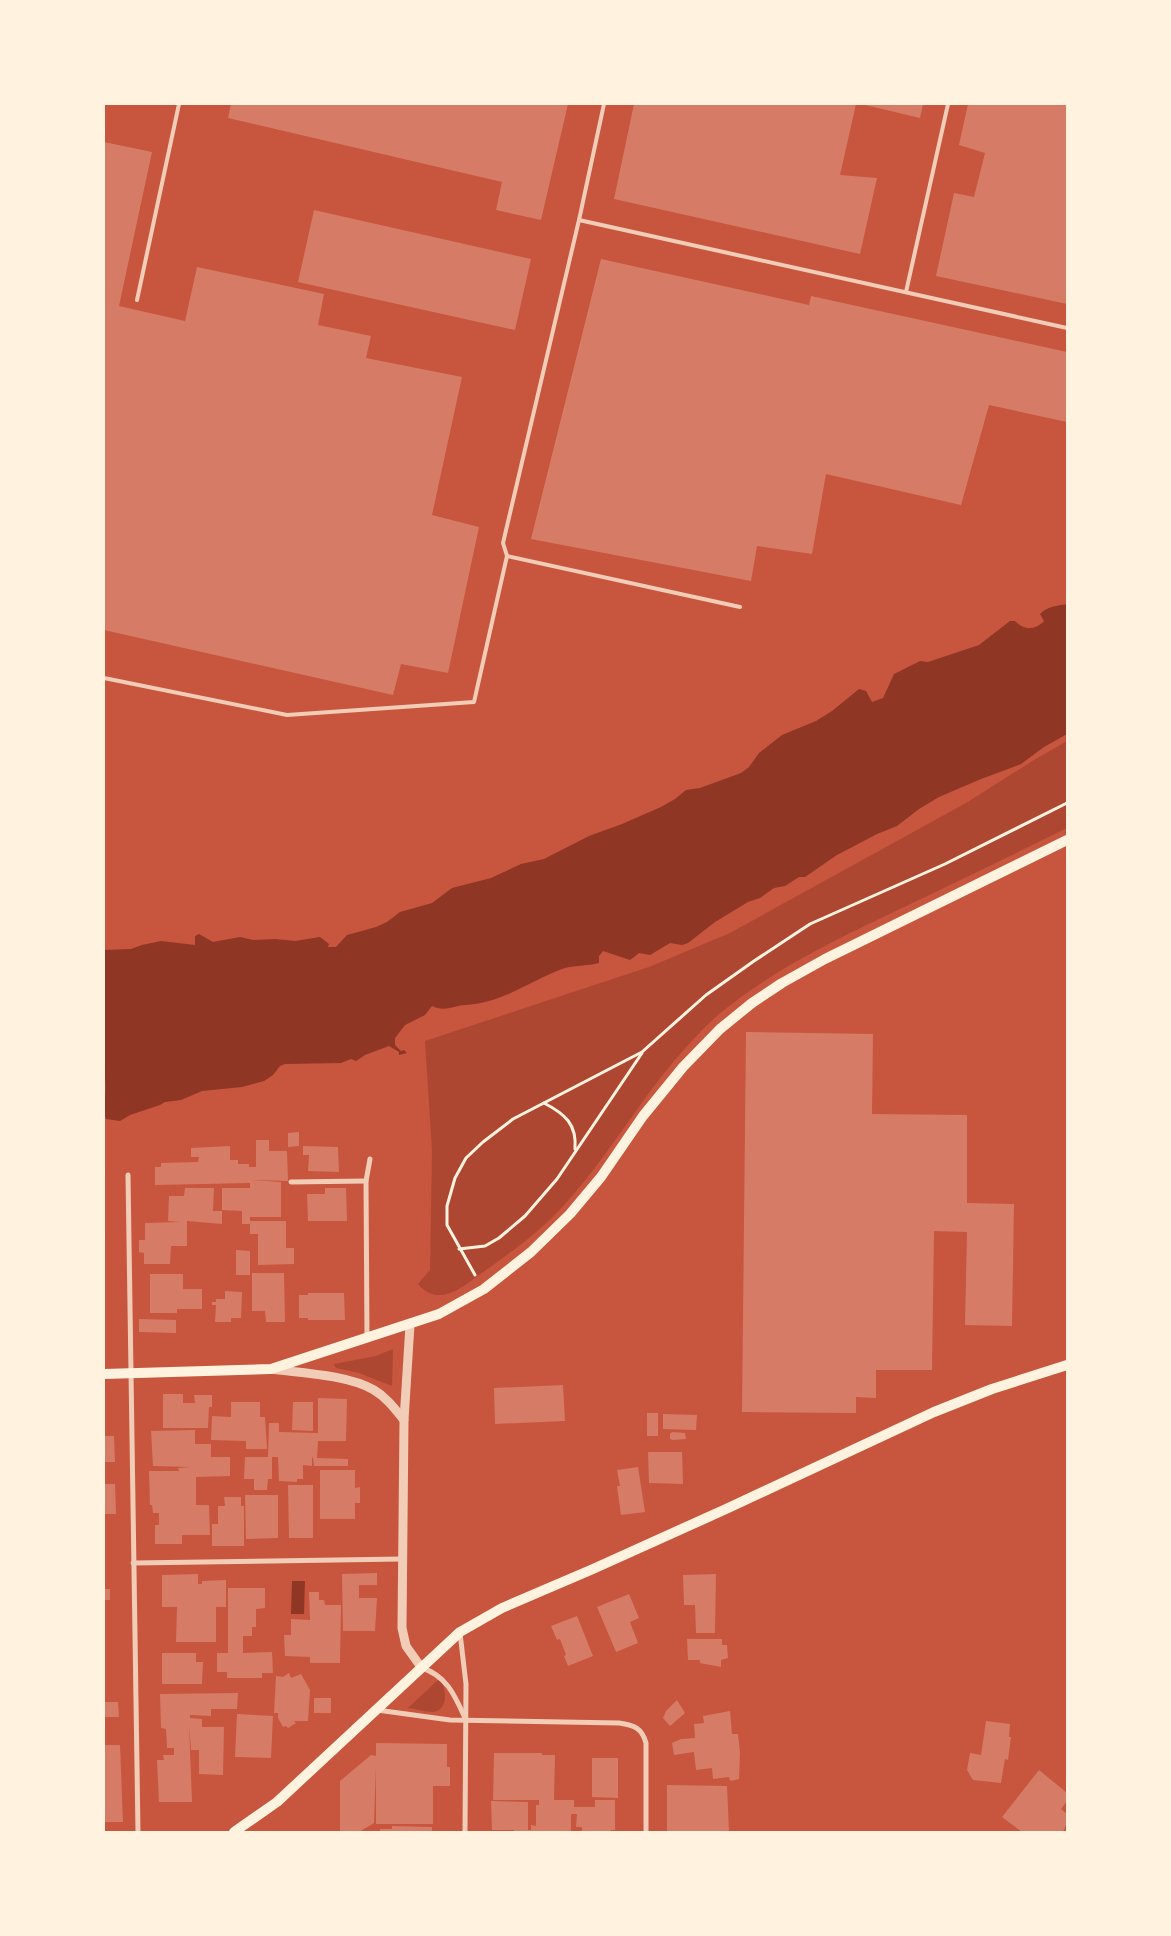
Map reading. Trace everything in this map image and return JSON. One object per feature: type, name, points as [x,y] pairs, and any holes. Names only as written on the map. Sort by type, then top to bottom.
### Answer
[{"type":"main road","points":[[104,1374],[272,1369],[439,1314],[484,1289],[531,1252],[570,1214],[601,1177],[643,1116],[683,1067],[720,1028],[752,1003],[782,983],[825,959],[1067,840]]},
{"type":"main road","points":[[234,1832],[277,1802],[460,1632],[502,1608],[726,1509],[934,1412],[992,1389],[1067,1365]]},
{"type":"street","points":[[367,1339],[366,1181],[370,1159]]},
{"type":"street","points":[[128,1175],[138,1832]]},
{"type":"street","points":[[292,1182],[366,1181]]},
{"type":"street","points":[[410,1325],[404,1420],[402,1628],[406,1646],[421,1667],[437,1674],[454,1694],[467,1720]]},
{"type":"street","points":[[272,1369],[359,1382],[388,1401],[404,1420]]},
{"type":"street","points":[[134,1563],[402,1559]]},
{"type":"street","points":[[460,1632],[466,1684],[467,1720],[465,1832]]},
{"type":"street","points":[[375,1710],[450,1720],[619,1723],[637,1727],[643,1734],[646,1743],[646,1832]]},
{"type":"lane","points":[[137,300],[179,104]]},
{"type":"lane","points":[[104,678],[287,715],[474,702],[507,556],[503,543],[579,220],[604,104]]},
{"type":"lane","points":[[906,292],[948,104]]},
{"type":"lane","points":[[579,220],[1067,328]]},
{"type":"lane","points":[[507,556],[740,607]]},
{"type":"path","points":[[459,1249],[485,1246],[499,1238],[525,1216],[556,1179],[642,1052],[706,995],[810,924],[945,864],[1067,803]]},
{"type":"path","points":[[475,1275],[447,1225],[447,1206],[455,1178],[466,1158],[513,1119],[642,1052]]},
{"type":"path","points":[[543,1103],[557,1110],[569,1121],[576,1136],[575,1150]]},
{"type":"shaded area","points":[[1067,604],[1067,734],[1044,747],[1021,764],[939,797],[897,826],[877,834],[837,855],[805,877],[799,877],[785,886],[774,888],[760,898],[748,902],[715,922],[688,943],[682,945],[670,943],[650,955],[639,953],[630,960],[603,951],[599,956],[599,963],[565,968],[505,996],[445,1009],[432,1006],[425,1015],[405,1025],[395,1038],[395,1045],[401,1051],[404,1050],[407,1053],[399,1055],[399,1052],[389,1046],[365,1055],[356,1061],[351,1059],[341,1063],[285,1064],[280,1066],[273,1075],[264,1081],[242,1087],[202,1091],[181,1100],[165,1102],[130,1115],[120,1121],[106,1119],[104,1115],[104,950],[131,949],[161,941],[195,945],[195,936],[199,934],[213,942],[240,937],[253,940],[275,939],[295,941],[320,937],[329,944],[328,947],[336,947],[347,935],[376,927],[387,922],[400,912],[432,903],[452,888],[491,878],[521,864],[544,859],[589,836],[661,807],[686,790],[700,788],[741,773],[749,767],[759,753],[782,735],[816,721],[832,711],[859,689],[866,691],[872,702],[883,698],[894,674],[920,661],[928,662],[979,645],[1010,621],[1015,621],[1026,628],[1034,628],[1044,621],[1040,614],[1043,611]]},
{"type":"shaded area","points":[[1067,741],[1067,828],[855,930],[807,955],[739,998],[707,1025],[675,1060],[580,1187],[537,1231],[470,1282],[453,1292],[435,1295],[426,1291],[418,1284],[430,1270],[432,1151],[425,1041],[649,967],[730,933],[966,803]]},
{"type":"shaded area","points":[[393,1349],[392,1386],[359,1373],[336,1368],[334,1364],[376,1356]]},
{"type":"shaded area","points":[[292,1581],[305,1581],[304,1614],[291,1614]]},
{"type":"shaded area","points":[[439,1679],[445,1693],[442,1707],[433,1712],[408,1708]]},
{"type":"building","points":[[231,104],[568,104],[541,220],[496,210],[502,182],[228,118]]},
{"type":"building","points":[[634,104],[856,104],[840,175],[877,178],[860,254],[614,199]]},
{"type":"building","points":[[861,104],[923,104],[920,118]]},
{"type":"building","points":[[968,104],[1067,104],[1067,304],[936,276],[954,193],[974,197],[985,153],[959,145]]},
{"type":"building","points":[[104,142],[152,152],[119,306],[185,321],[197,267],[324,294],[318,325],[371,336],[366,358],[462,377],[432,515],[479,527],[448,673],[401,664],[393,695],[104,630]]},
{"type":"building","points":[[314,210],[531,259],[515,330],[298,282]]},
{"type":"building","points":[[601,259],[809,305],[811,296],[1067,352],[1067,422],[989,405],[961,505],[826,474],[812,554],[757,546],[751,581],[531,539]]},
{"type":"building","points":[[746,1032],[873,1034],[872,1114],[967,1115],[967,1203],[1014,1204],[1012,1326],[965,1325],[967,1232],[934,1231],[932,1370],[876,1370],[876,1398],[856,1397],[856,1413],[742,1412]]},
{"type":"building","points":[[299,1132],[299,1146],[288,1147],[288,1133]]},
{"type":"building","points":[[256,1140],[269,1140],[269,1151],[287,1151],[288,1181],[250,1180],[281,1182],[281,1217],[250,1217],[250,1221],[286,1221],[286,1248],[294,1248],[294,1264],[258,1265],[258,1234],[250,1234],[250,1224],[242,1224],[242,1211],[222,1210],[222,1188],[250,1188],[250,1183],[155,1185],[155,1167],[161,1167],[161,1163],[198,1162],[199,1157],[191,1157],[191,1148],[230,1146],[230,1160],[238,1160],[238,1164],[249,1164],[249,1167],[256,1167]]},
{"type":"building","points":[[303,1146],[338,1147],[339,1172],[308,1171],[309,1155],[303,1155]]},
{"type":"building","points":[[185,1188],[214,1188],[213,1211],[222,1211],[222,1224],[187,1221],[187,1246],[171,1246],[170,1264],[144,1264],[144,1253],[139,1252],[139,1240],[145,1240],[145,1223],[180,1222],[168,1221],[169,1196],[184,1196]]},
{"type":"building","points":[[325,1188],[346,1188],[347,1221],[308,1221],[307,1194],[325,1194]]},
{"type":"building","points":[[236,1250],[250,1251],[250,1275],[236,1275]]},
{"type":"building","points":[[252,1273],[284,1273],[285,1322],[266,1322],[265,1311],[252,1311]]},
{"type":"building","points":[[150,1274],[183,1274],[183,1289],[202,1289],[202,1309],[177,1309],[177,1313],[150,1313]]},
{"type":"building","points":[[225,1291],[242,1292],[241,1318],[231,1318],[231,1322],[215,1322],[216,1305],[212,1305],[212,1302],[216,1302],[216,1299],[225,1299]]},
{"type":"building","points":[[308,1293],[344,1293],[345,1320],[308,1320],[308,1318],[299,1318],[299,1295],[308,1295]]},
{"type":"building","points":[[139,1319],[176,1320],[176,1333],[139,1332]]},
{"type":"building","points":[[563,1385],[565,1421],[495,1424],[494,1388]]},
{"type":"building","points":[[163,1394],[183,1394],[183,1403],[195,1403],[194,1395],[212,1395],[212,1407],[209,1407],[208,1428],[163,1428]]},
{"type":"building","points":[[318,1398],[347,1399],[346,1441],[318,1441],[317,1458],[348,1459],[348,1466],[314,1466],[312,1457],[312,1466],[303,1465],[303,1479],[297,1479],[297,1482],[279,1481],[278,1457],[272,1457],[272,1479],[268,1479],[267,1490],[254,1490],[254,1479],[244,1479],[245,1457],[268,1457],[269,1423],[279,1423],[279,1432],[318,1433]]},
{"type":"building","points":[[231,1402],[260,1402],[260,1417],[265,1417],[267,1449],[246,1449],[246,1441],[211,1440],[212,1416],[231,1417]]},
{"type":"building","points":[[293,1402],[313,1402],[313,1431],[292,1430]]},
{"type":"building","points":[[647,1413],[658,1413],[658,1436],[647,1436]]},
{"type":"building","points":[[663,1414],[697,1415],[696,1430],[663,1429]]},
{"type":"building","points":[[195,1430],[195,1444],[211,1444],[211,1457],[230,1457],[230,1476],[196,1477],[196,1505],[209,1505],[210,1535],[182,1535],[182,1544],[155,1544],[155,1525],[159,1525],[159,1513],[153,1513],[152,1505],[150,1505],[149,1471],[179,1471],[178,1468],[191,1467],[153,1466],[151,1431]]},
{"type":"building","points":[[672,1432],[685,1433],[686,1439],[670,1439]]},
{"type":"building","points":[[104,1436],[114,1436],[115,1462],[104,1462]]},
{"type":"building","points":[[648,1452],[682,1452],[683,1484],[649,1483]]},
{"type":"building","points":[[638,1467],[645,1512],[621,1515],[617,1486],[620,1486],[617,1470]]},
{"type":"building","points":[[320,1470],[355,1470],[355,1488],[360,1487],[360,1503],[355,1503],[355,1519],[320,1519]]},
{"type":"building","points":[[104,1484],[115,1484],[116,1514],[104,1514]]},
{"type":"building","points":[[288,1485],[313,1485],[313,1538],[289,1538]]},
{"type":"building","points":[[245,1495],[278,1495],[278,1538],[246,1539]]},
{"type":"building","points":[[224,1497],[241,1497],[241,1506],[244,1506],[244,1546],[212,1546],[212,1524],[218,1524],[218,1506],[225,1506]]},
{"type":"building","points":[[377,1573],[377,1585],[359,1585],[359,1598],[377,1598],[375,1631],[343,1631],[342,1574]]},
{"type":"building","points":[[198,1574],[198,1584],[202,1584],[202,1581],[226,1580],[226,1607],[216,1607],[216,1642],[176,1642],[177,1607],[162,1607],[162,1575]]},
{"type":"building","points":[[716,1574],[715,1633],[696,1633],[695,1605],[684,1605],[683,1575]]},
{"type":"building","points":[[228,1588],[265,1588],[265,1608],[256,1609],[256,1627],[252,1627],[252,1636],[243,1636],[243,1653],[272,1652],[273,1673],[262,1673],[262,1678],[227,1678],[227,1672],[217,1672],[217,1653],[228,1653]]},
{"type":"building","points":[[104,1589],[110,1589],[110,1600],[104,1600]]},
{"type":"building","points":[[309,1592],[319,1592],[319,1600],[324,1600],[325,1605],[341,1605],[340,1663],[310,1663],[310,1657],[285,1656],[284,1635],[291,1635],[291,1619],[310,1620]]},
{"type":"building","points":[[629,1594],[639,1618],[630,1622],[638,1643],[616,1652],[597,1607]]},
{"type":"building","points":[[577,1616],[593,1656],[568,1666],[560,1639],[557,1640],[551,1626]]},
{"type":"building","points":[[687,1639],[722,1639],[722,1645],[727,1645],[728,1658],[721,1660],[721,1667],[700,1663],[700,1660],[688,1660]]},
{"type":"building","points":[[162,1653],[196,1653],[196,1662],[203,1662],[202,1684],[162,1684]]},
{"type":"building","points":[[289,1673],[291,1678],[301,1674],[310,1690],[308,1721],[294,1721],[296,1723],[288,1728],[286,1726],[283,1727],[278,1718],[278,1713],[274,1713],[276,1676],[283,1677]]},
{"type":"building","points":[[238,1693],[237,1709],[211,1709],[211,1716],[190,1715],[190,1718],[202,1719],[202,1727],[224,1727],[223,1775],[199,1774],[199,1750],[191,1750],[189,1724],[192,1802],[159,1802],[157,1760],[164,1760],[163,1755],[174,1755],[174,1748],[167,1748],[166,1729],[161,1728],[160,1694]]},
{"type":"building","points":[[314,1698],[331,1698],[331,1713],[314,1713]]},
{"type":"building","points":[[677,1700],[685,1713],[670,1726],[663,1718],[666,1711]]},
{"type":"building","points":[[104,1702],[118,1702],[119,1717],[104,1717]]},
{"type":"building","points":[[730,1711],[732,1734],[738,1734],[740,1753],[739,1779],[730,1781],[729,1777],[713,1779],[712,1768],[696,1770],[694,1752],[674,1755],[672,1743],[681,1739],[695,1738],[694,1724],[704,1723],[703,1716]]},
{"type":"building","points":[[237,1714],[273,1716],[271,1758],[235,1757]]},
{"type":"building","points":[[986,1721],[1010,1724],[1009,1737],[1011,1737],[1008,1760],[1005,1759],[1001,1783],[973,1780],[967,1770],[970,1753],[981,1755]]},
{"type":"building","points":[[376,1743],[447,1744],[447,1767],[450,1767],[450,1786],[433,1786],[433,1824],[376,1824],[376,1766],[374,1823],[359,1832],[340,1832],[340,1781],[371,1755],[376,1756]]},
{"type":"building","points":[[104,1745],[120,1745],[123,1822],[104,1822]]},
{"type":"building","points":[[494,1753],[542,1753],[542,1755],[555,1755],[554,1800],[574,1800],[574,1807],[595,1807],[595,1800],[615,1800],[615,1830],[611,1830],[611,1832],[582,1832],[582,1827],[576,1827],[577,1814],[571,1814],[571,1832],[492,1830],[491,1801],[528,1802],[528,1830],[531,1830],[531,1825],[536,1826],[536,1805],[539,1805],[539,1800],[493,1800]]},
{"type":"building","points":[[592,1758],[618,1758],[618,1798],[592,1797]]},
{"type":"building","points":[[1039,1770],[1067,1793],[1067,1801],[1061,1809],[1067,1814],[1067,1823],[1063,1832],[1022,1832],[1002,1817]]},
{"type":"building","points":[[667,1785],[727,1786],[729,1832],[667,1832]]},
{"type":"building","points":[[392,1826],[432,1827],[432,1832],[380,1832],[380,1829],[392,1829]]}]
